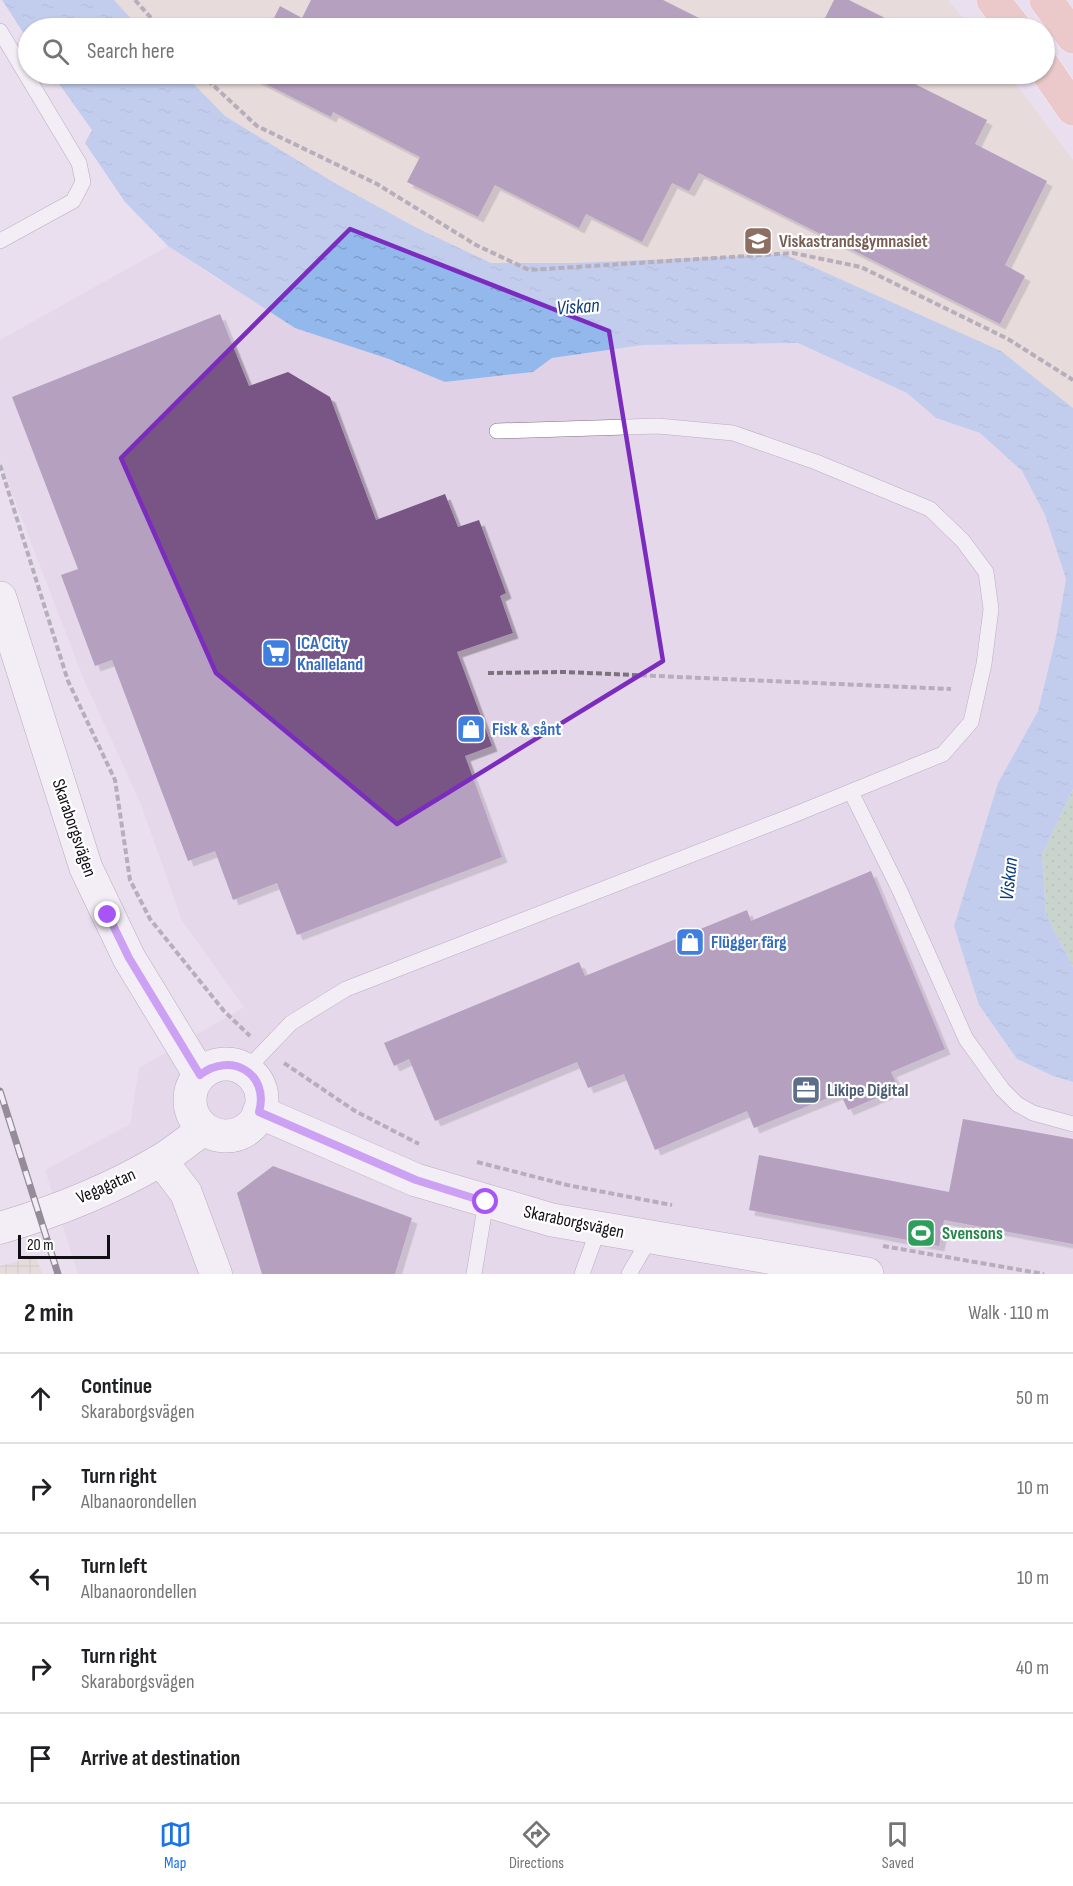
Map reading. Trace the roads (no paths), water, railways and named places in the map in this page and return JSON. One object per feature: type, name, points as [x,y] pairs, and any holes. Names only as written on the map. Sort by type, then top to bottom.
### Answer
[{"type":"main road","points":[[993,0],[1008,18]]},
{"type":"main road","points":[[1046,0],[1073,37]]},
{"type":"main road","points":[[1055,83],[1073,109]]},
{"type":"street","name":"Skaraborgsvägen","points":[[0,598],[86,868],[129,958],[200,1075]]},
{"type":"street","points":[[255,1059],[260,1089],[259,1112],[251,1124],[240,1133],[218,1135],[205,1129],[193,1115],[190,1103],[191,1091],[200,1075],[222,1064],[234,1065],[255,1059]]},
{"type":"street","name":"Skaraborgsvägen","points":[[259,1112],[416,1180],[486,1202],[598,1230],[650,1238],[741,1258],[871,1259]]},
{"type":"street","name":"Vegagatan","points":[[0,1228],[108,1187],[161,1160],[205,1129]]},
{"type":"street","points":[[161,1160],[186,1193],[216,1274]]},
{"type":"lane","points":[[0,31],[18,61]]},
{"type":"lane","points":[[0,242],[73,201],[83,182],[79,163],[32,84]]},
{"type":"lane","points":[[255,1059],[291,1023],[346,989],[943,754],[971,722],[984,664],[991,609],[986,572],[963,541],[930,509],[816,462],[733,433],[658,426],[496,431]]},
{"type":"lane","points":[[851,792],[900,891],[966,1039],[1002,1089],[1017,1104],[1033,1113],[1073,1124]]},
{"type":"lane","points":[[474,1274],[486,1202]]},
{"type":"lane","points":[[582,1274],[598,1230]]},
{"type":"lane","points":[[629,1274],[650,1238]]},
{"type":"water","points":[[2,0],[114,0],[131,18],[18,18],[18,25]]},
{"type":"water","name":"Viskan","points":[[59,84],[194,84],[225,116],[333,182],[417,228],[491,263],[573,263],[784,254],[1001,351],[1073,408],[1073,789],[1042,855],[1046,914],[1073,967],[1073,1082],[1053,1076],[1017,1059],[979,1005],[954,926],[998,783],[1038,711],[1056,637],[1066,579],[1045,515],[1022,471],[980,433],[936,418],[907,393],[798,343],[643,345],[552,358],[533,372],[445,382],[389,359],[295,328],[168,246],[125,202],[85,143],[92,130]]},
{"type":"railway","points":[[0,1091],[58,1274]]},
{"type":"place","name":"Viskastrandsgymnasiet","points":[[758,241]]},
{"type":"place","name":"ICA City Knalleland","points":[[276,653]]},
{"type":"place","name":"Fisk & sånt","points":[[471,729]]},
{"type":"place","name":"Flügger färg","points":[[690,942]]},
{"type":"place","name":"Likipe Digital","points":[[806,1090]]},
{"type":"place","name":"Svensons","points":[[921,1233]]}]
